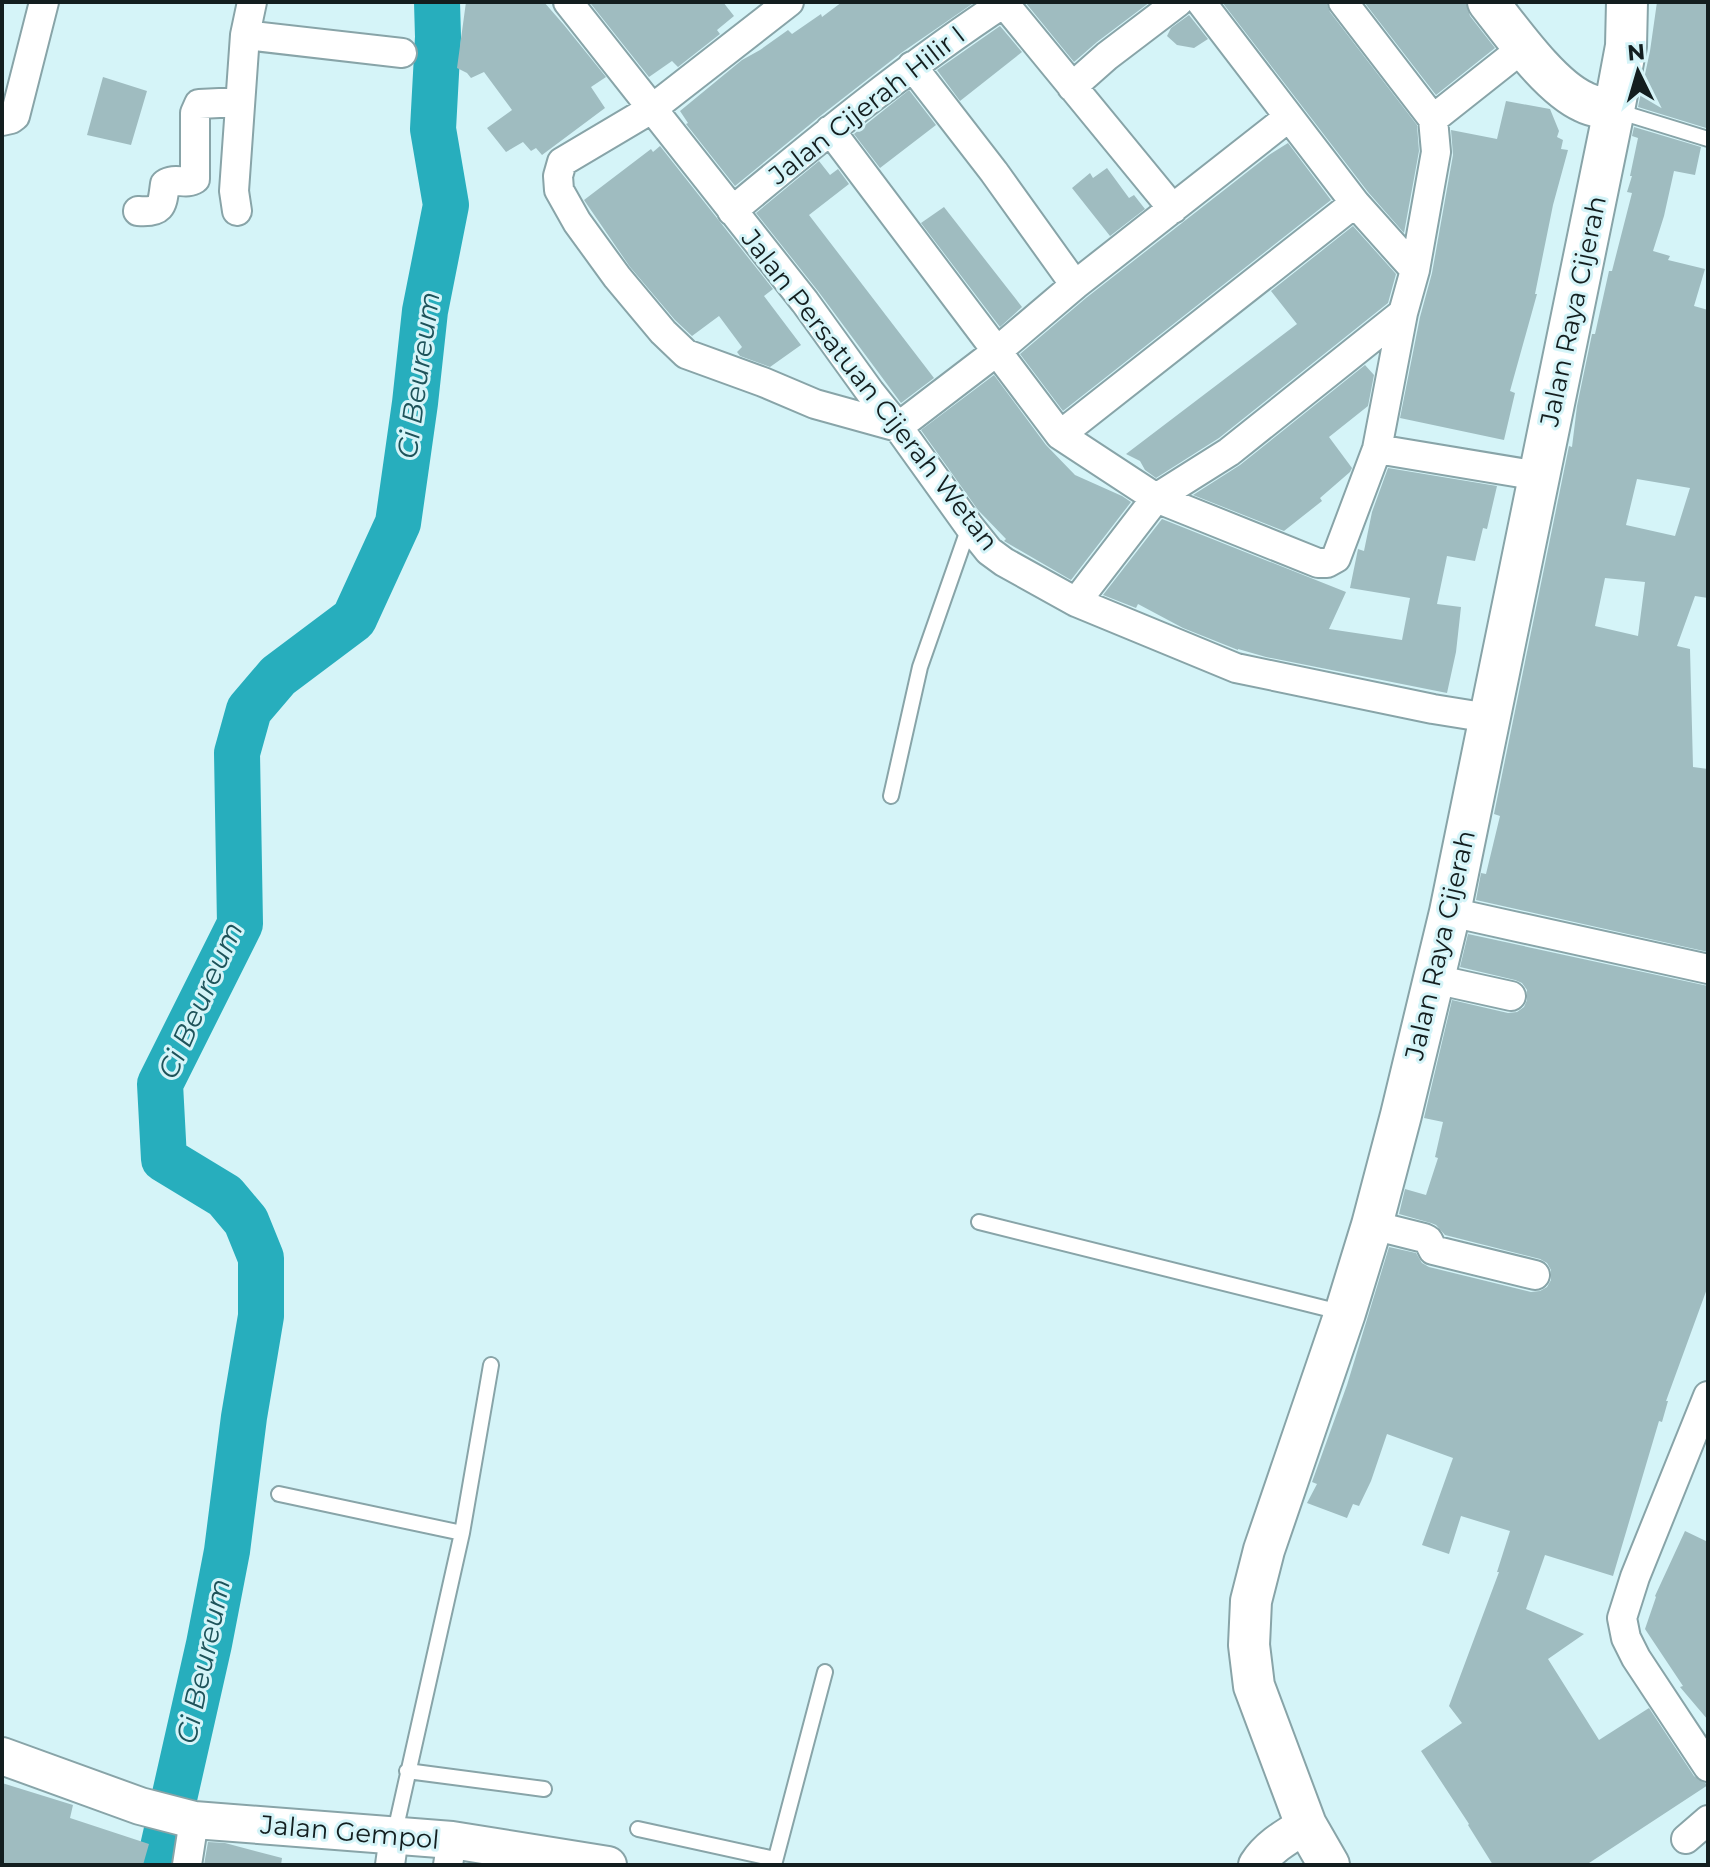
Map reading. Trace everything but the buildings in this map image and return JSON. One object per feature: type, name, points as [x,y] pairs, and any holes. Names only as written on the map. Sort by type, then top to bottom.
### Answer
[{"type":"main road","points":[[1488,2],[1562,88],[1584,103],[1614,110]]},
{"type":"main road","name":"Jalan Raya Cijerah","points":[[1329,1865],[1306,1825],[1254,1686],[1249,1645],[1251,1601],[1264,1550],[1372,1225],[1450,912],[1614,110],[1626,46],[1627,2]]},
{"type":"street","points":[[8,118],[44,2]]},
{"type":"street","points":[[237,211],[234,191],[240,102],[245,35],[252,2]]},
{"type":"street","points":[[789,2],[653,108],[562,162],[558,176],[559,190],[577,222],[617,277],[663,332],[686,354],[815,404],[898,427],[1289,117]]},
{"type":"street","points":[[1004,2],[1173,209]]},
{"type":"street","name":"Jalan Cijerah Hilir I","points":[[732,211],[912,66],[1004,2]]},
{"type":"street","points":[[1072,87],[1178,2]]},
{"type":"street","points":[[1201,2],[1355,203],[1415,270]]},
{"type":"street","points":[[830,130],[1060,435],[1156,498],[1318,563],[1327,563],[1336,558],[1377,449],[1436,152],[1433,119],[1343,2]]},
{"type":"street","name":"Jalan Persatuan Cijerah Wetan","points":[[574,5],[639,94],[805,302],[989,551],[1076,602],[1236,668],[1489,718]]},
{"type":"street","points":[[245,35],[402,53]]},
{"type":"street","points":[[1433,119],[1524,47]]},
{"type":"street","points":[[912,66],[994,172],[1075,285]]},
{"type":"street","points":[[138,211],[150,212],[160,207],[164,201],[165,184],[171,180],[190,182],[195,179],[195,113],[199,104],[240,102]]},
{"type":"street","points":[[1060,435],[1355,203]]},
{"type":"street","points":[[1076,602],[1156,498],[1229,452],[1403,313]]},
{"type":"street","points":[[1377,449],[1539,476]]},
{"type":"street","points":[[1450,912],[1708,969]]},
{"type":"street","points":[[1434,979],[1511,996]]},
{"type":"street","points":[[1372,1225],[1424,1238],[1433,1250],[1535,1275]]},
{"type":"street","points":[[1708,1396],[1635,1577],[1622,1618],[1626,1638],[1636,1658],[1708,1767]]},
{"type":"street","name":"Jalan Gempol","points":[[2,1756],[140,1806],[194,1820],[392,1850],[608,1865]]},
{"type":"street","points":[[187,1865],[194,1820]]},
{"type":"street","points":[[1686,1839],[1708,1820]]},
{"type":"street","points":[[1257,1865],[1263,1855],[1306,1825]]},
{"type":"lane","points":[[1614,110],[1708,139]]},
{"type":"lane","points":[[891,796],[920,667],[969,526]]},
{"type":"lane","points":[[979,1222],[1345,1313]]},
{"type":"lane","points":[[392,1850],[462,1533],[491,1365]]},
{"type":"lane","points":[[279,1494],[462,1533]]},
{"type":"lane","points":[[638,1829],[774,1862],[825,1672]]},
{"type":"lane","points":[[407,1771],[544,1789]]},
{"type":"waterway","name":"Ci Beureum","points":[[159,1865],[227,1551],[261,1316],[261,1258],[246,1221],[225,1196],[164,1159],[160,1084],[240,924],[237,753],[249,710],[278,676],[354,619],[398,523],[425,311],[446,205],[433,129],[437,2]]}]
